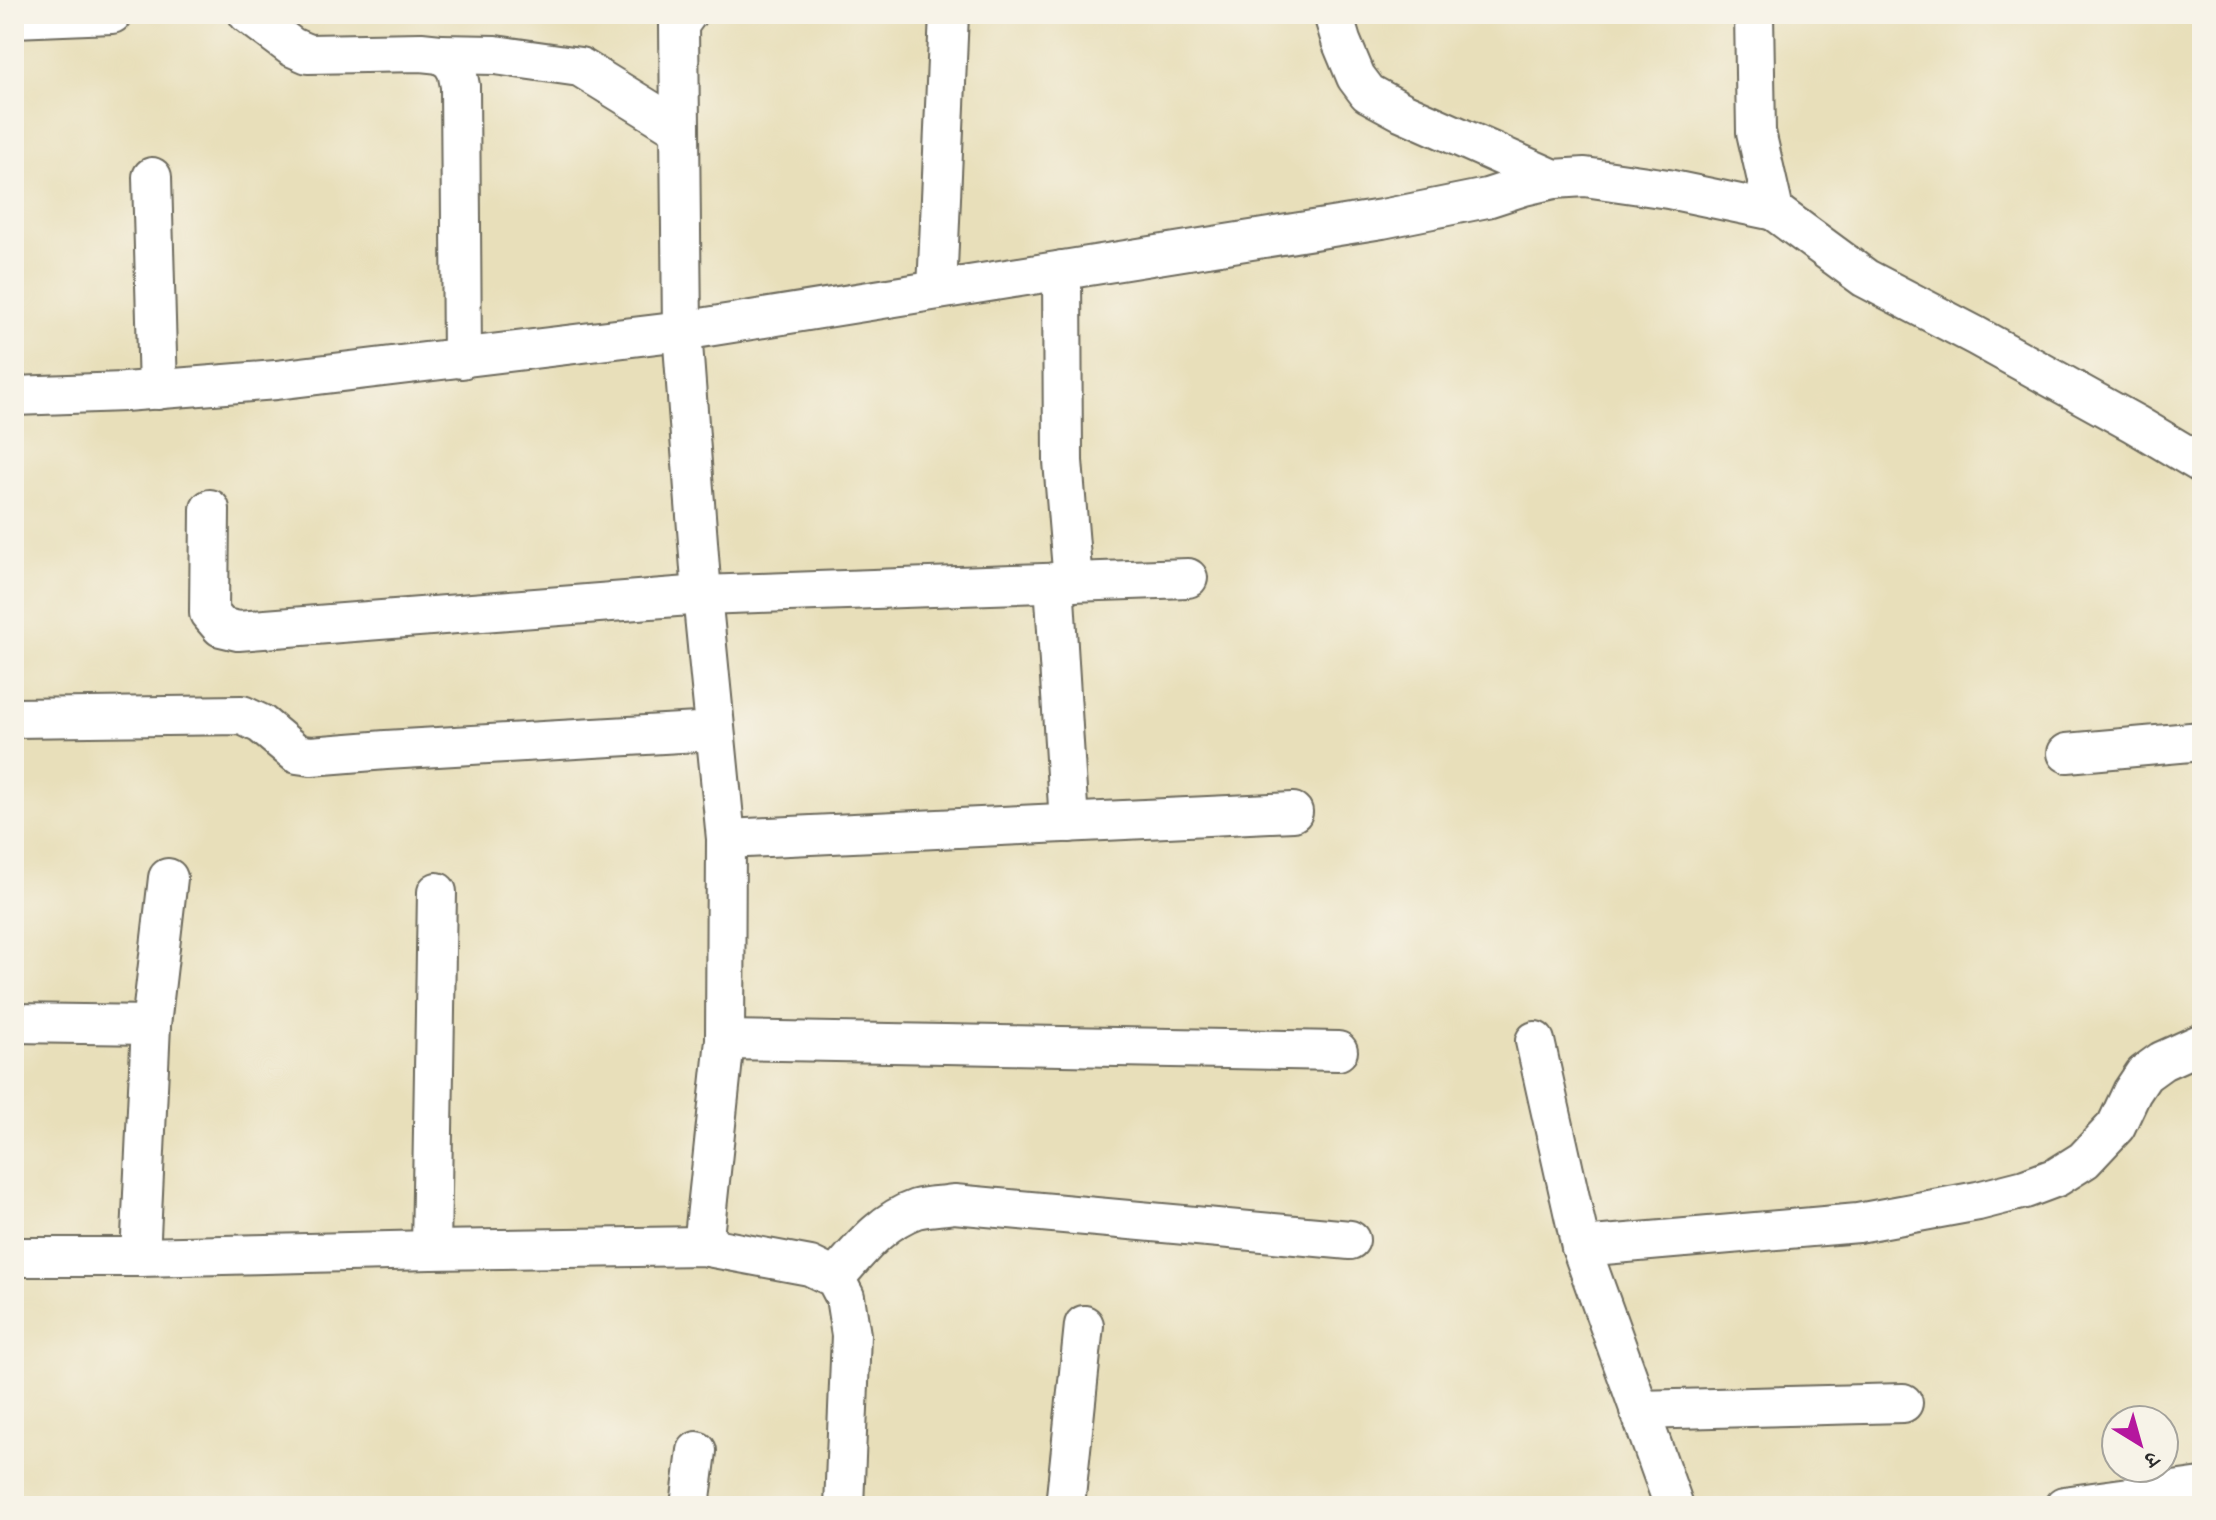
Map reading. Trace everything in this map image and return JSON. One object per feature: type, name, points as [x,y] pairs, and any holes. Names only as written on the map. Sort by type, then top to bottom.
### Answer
[{"type":"street","points":[[14,18],[112,14]]},
{"type":"street","points":[[248,14],[292,47],[308,54],[421,52],[495,55],[580,67],[680,129]]},
{"type":"street","points":[[687,14],[679,25],[682,331],[702,595],[726,839],[725,1040],[703,1246]]},
{"type":"street","points":[[937,290],[949,14]]},
{"type":"street","points":[[1333,14],[1356,77],[1368,93],[1403,112],[1554,179]]},
{"type":"street","points":[[1754,14],[1756,132],[1774,211]]},
{"type":"street","points":[[440,54],[451,61],[460,86],[462,359]]},
{"type":"street","points":[[152,177],[158,390]]},
{"type":"street","points":[[14,396],[158,390],[276,380],[682,331],[1382,219],[1487,198],[1554,179],[1585,177],[1668,189],[1774,211],[1865,278],[2135,424],[2202,464]]},
{"type":"street","points":[[1062,270],[1069,823]]},
{"type":"street","points":[[210,509],[209,613],[221,627],[238,631],[702,595],[1188,578]]},
{"type":"street","points":[[14,718],[242,715],[261,724],[297,754],[311,756],[715,731]]},
{"type":"street","points":[[2067,753],[2202,741]]},
{"type":"street","points":[[726,839],[1293,812]]},
{"type":"street","points":[[140,1257],[151,1025],[168,878]]},
{"type":"street","points":[[431,1250],[437,892]]},
{"type":"street","points":[[14,1023],[151,1025]]},
{"type":"street","points":[[725,1040],[1338,1051]]},
{"type":"street","points":[[1535,1041],[1581,1247],[1674,1506]]},
{"type":"street","points":[[1581,1247],[1858,1223],[2025,1189],[2057,1177],[2084,1160],[2116,1126],[2144,1074],[2162,1061],[2202,1043]]},
{"type":"street","points":[[835,1278],[872,1236],[896,1218],[918,1208],[954,1204],[1350,1240]]},
{"type":"street","points":[[14,1257],[703,1246],[810,1266],[835,1278],[845,1297],[851,1335],[844,1506]]},
{"type":"street","points":[[1065,1506],[1084,1325]]},
{"type":"street","points":[[1639,1410],[1903,1403]]},
{"type":"street","points":[[690,1506],[697,1451]]},
{"type":"street","points":[[2064,1506],[2202,1487]]}]
